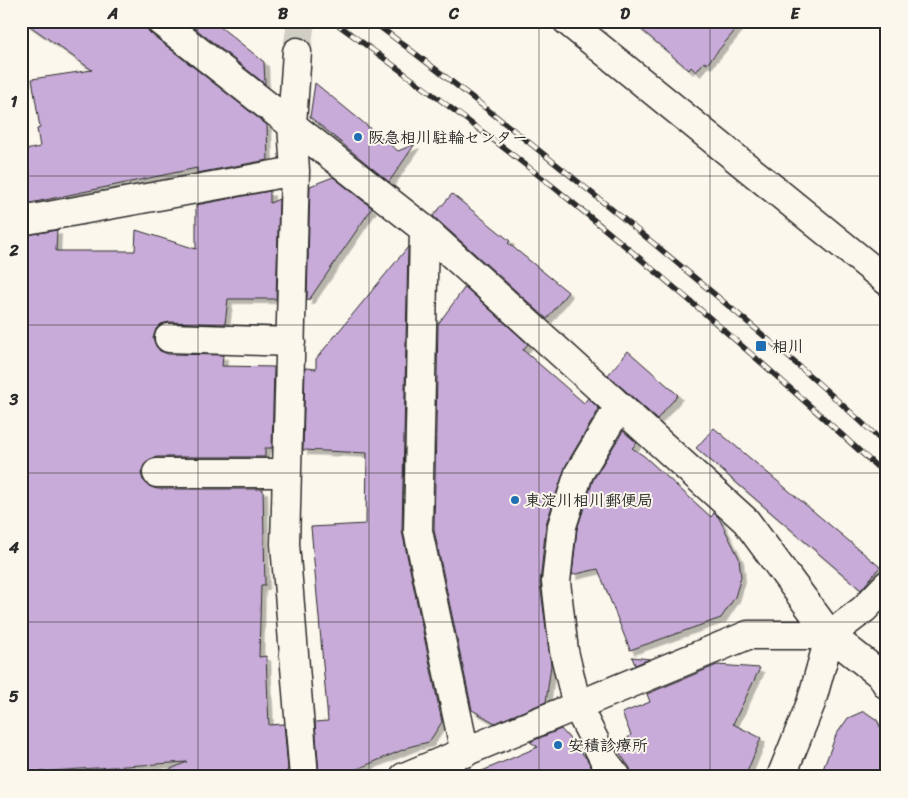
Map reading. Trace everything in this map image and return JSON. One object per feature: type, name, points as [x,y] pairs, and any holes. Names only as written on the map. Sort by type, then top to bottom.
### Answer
[{"type":"street","points":[[160,21],[424,229],[746,521],[830,635],[885,679]]},
{"type":"street","points":[[567,21],[887,281]]},
{"type":"street","points":[[298,52],[292,124],[295,170],[285,544],[304,777]]},
{"type":"street","points":[[21,221],[295,170]]},
{"type":"street","points":[[424,229],[418,531],[464,752]]},
{"type":"street","points":[[170,338],[291,342]]},
{"type":"street","points":[[618,777],[606,763],[577,706],[564,651],[556,582],[562,526],[579,473],[619,407]]},
{"type":"street","points":[[157,473],[287,473]]},
{"type":"street","points":[[781,777],[811,703],[830,635],[864,609],[887,585]]},
{"type":"street","points":[[404,777],[748,635],[830,635]]},
{"type":"building","points":[[23,21],[145,21],[150,33],[267,125],[268,160],[197,173],[197,168],[21,205],[21,151],[40,147],[37,129],[40,128],[32,79],[92,70]]},
{"type":"building","points":[[186,21],[213,21],[264,62],[265,84]]},
{"type":"building","points":[[631,21],[743,21],[707,64],[704,62],[696,72],[691,67],[689,70]]},
{"type":"building","name":"阪急相川駐輪センター","points":[[315,83],[398,151],[415,144],[389,182],[310,117]]},
{"type":"building","points":[[333,177],[372,208],[309,300],[307,300],[310,186]]},
{"type":"building","points":[[270,191],[270,203],[279,199],[276,299],[228,299],[225,324],[169,322],[161,324],[156,329],[153,338],[160,351],[168,354],[223,355],[222,366],[274,367],[272,448],[265,448],[265,457],[157,457],[150,459],[144,465],[141,473],[143,480],[149,486],[157,489],[263,489],[265,585],[261,585],[259,657],[266,656],[269,725],[284,724],[288,769],[283,777],[152,777],[187,762],[21,773],[21,236],[57,230],[56,251],[135,251],[136,230],[196,249],[196,205]]},
{"type":"building","points":[[452,194],[510,241],[508,243],[568,292],[547,319],[433,216]]},
{"type":"building","points":[[408,247],[402,531],[442,722],[429,742],[412,746],[338,777],[332,777],[319,774],[315,722],[328,721],[311,527],[366,524],[367,453],[303,450],[305,368],[316,369],[316,359]]},
{"type":"building","points":[[465,287],[528,344],[523,350],[584,403],[588,398],[599,409],[566,465],[546,524],[540,583],[551,665],[546,702],[495,723],[472,710],[434,530],[438,324]]},
{"type":"building","points":[[628,351],[678,395],[657,419],[608,375]]},
{"type":"building","points":[[714,428],[880,567],[861,590],[696,448]]},
{"type":"building","points":[[623,431],[637,443],[632,448],[644,456],[711,517],[714,513],[719,518],[739,558],[741,577],[735,597],[721,618],[630,650],[598,569],[572,575],[577,529],[593,480]]},
{"type":"building","points":[[632,657],[650,659],[635,665]]},
{"type":"building","points":[[717,665],[760,668],[733,724],[761,738],[745,777],[632,777],[630,768],[616,748],[631,735],[622,713],[650,702],[647,694]]},
{"type":"building","points":[[864,711],[877,720],[887,741],[887,777],[820,777],[836,735],[848,718]]},
{"type":"building","name":"安積診療所","points":[[561,729],[587,759],[597,777],[468,777],[538,747],[530,742]]},
{"type":"tunnel","points":[[297,52],[301,21]]},
{"type":"railway","points":[[333,21],[446,104],[556,189],[682,294],[887,476]]},
{"type":"railway","points":[[372,21],[511,128],[647,238],[739,314],[887,446]]},
{"type":"place","name":"阪急相川駐輪センター","points":[[358,137]]},
{"type":"place","name":"相川","points":[[761,346]]},
{"type":"place","name":"東淀川相川郵便局","points":[[515,500]]},
{"type":"place","name":"安積診療所","points":[[558,745]]}]
